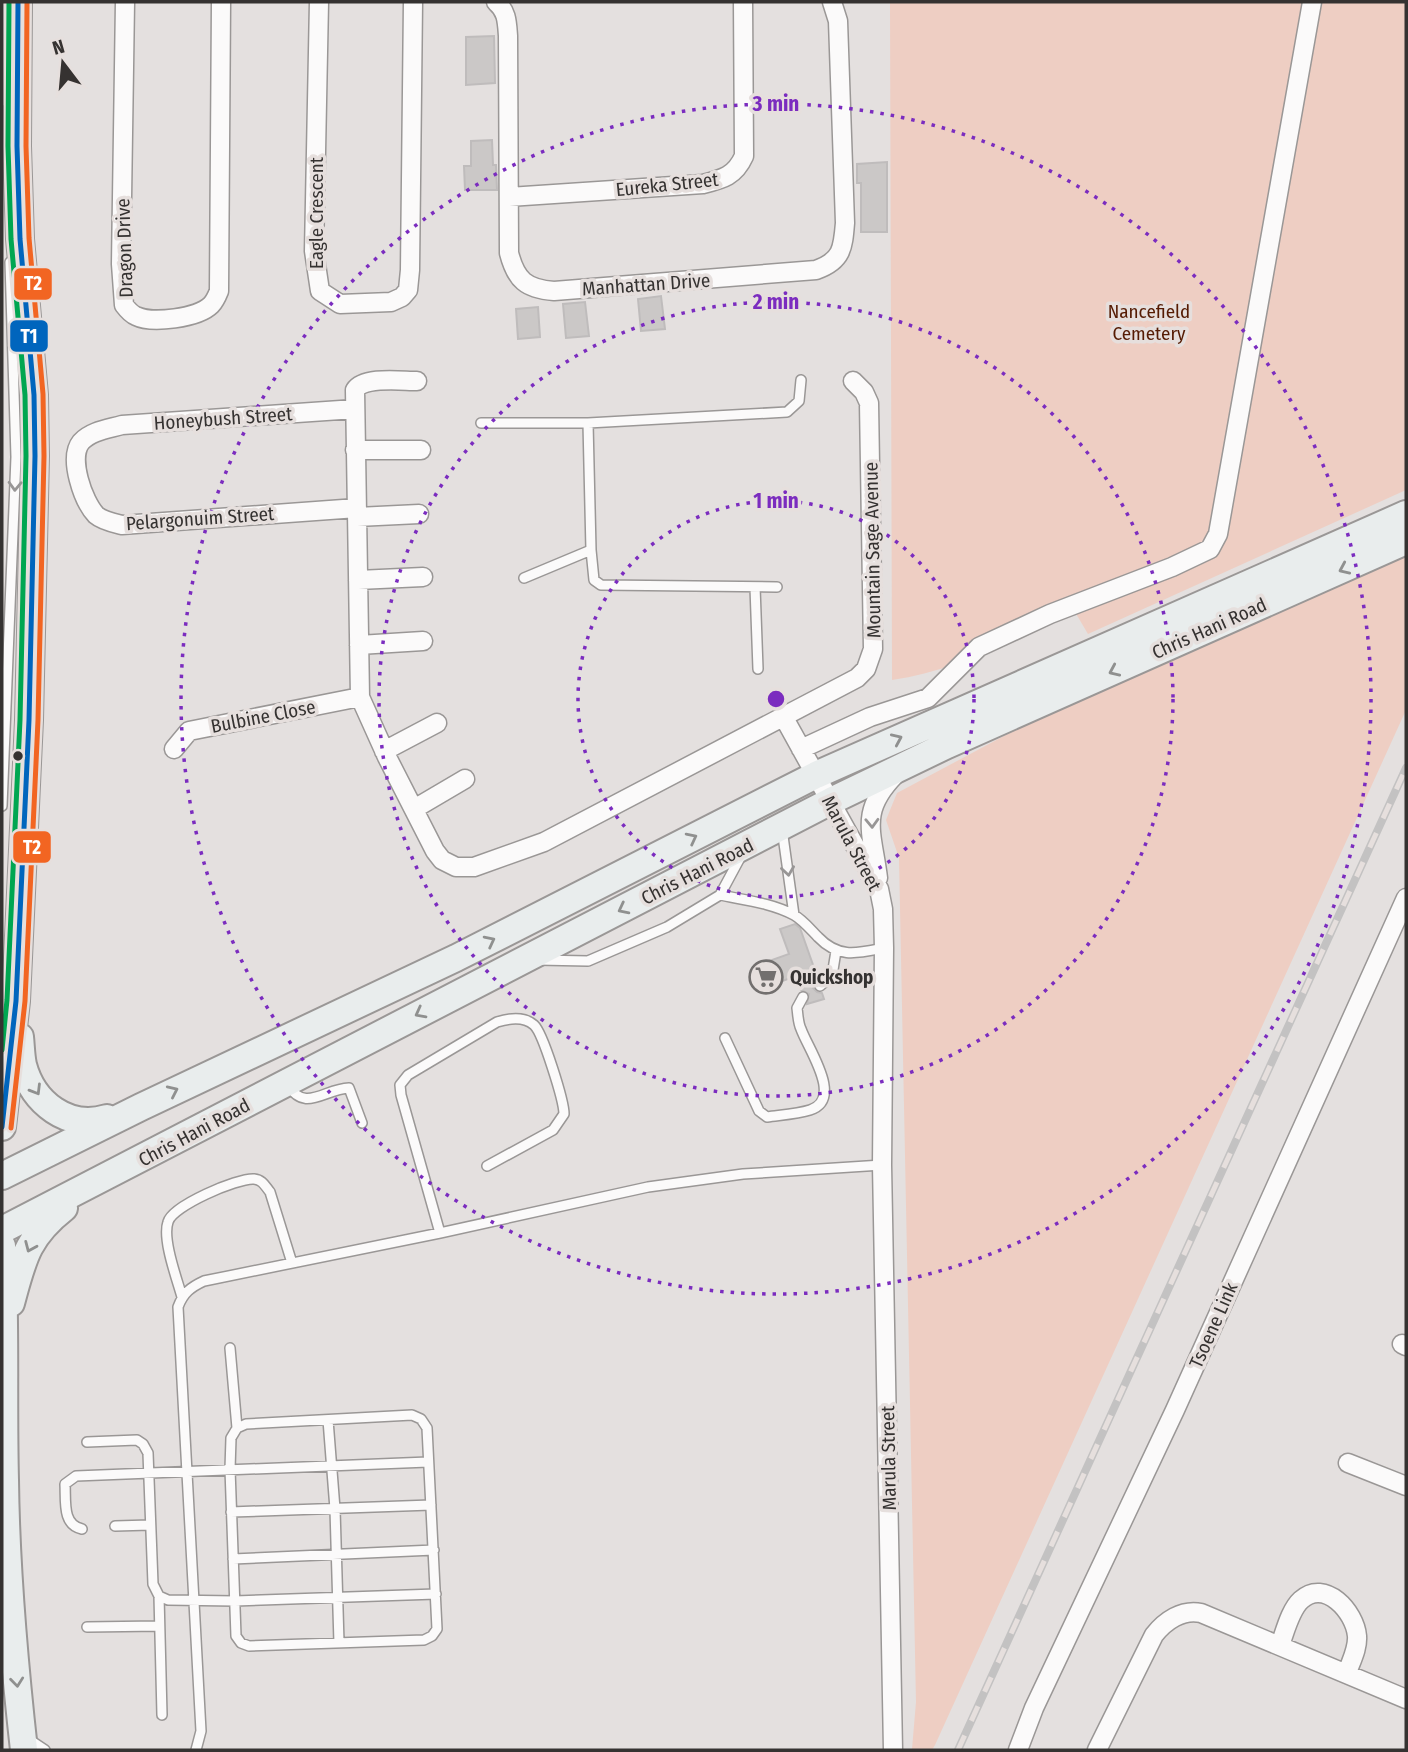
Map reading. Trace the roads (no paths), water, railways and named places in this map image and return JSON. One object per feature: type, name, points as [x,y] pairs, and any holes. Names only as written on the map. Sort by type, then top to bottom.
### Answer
[{"type":"main road","points":[[2,1127],[16,1000],[29,720],[35,456],[34,395],[18,186],[18,2]]},
{"type":"main road","name":"Chris Hani Road","points":[[2,1176],[456,958],[816,775],[1406,514]]},
{"type":"main road","name":"Chris Hani Road","points":[[2,1230],[902,767],[1406,541]]},
{"type":"main road","points":[[16,1000],[23,1066],[50,1110],[62,1116],[98,1121],[141,1107]]},
{"type":"main road","points":[[5,1324],[33,1238],[47,1221],[95,1183]]},
{"type":"main road","points":[[2,1246],[8,1571],[12,1642],[24,1743]]},
{"type":"street","name":"Dragon Drive","points":[[125,2],[121,244],[124,305],[136,317],[156,320],[204,311],[211,305],[219,290],[221,2]]},
{"type":"street","name":"Eagle Crescent","points":[[320,2],[314,251],[320,291],[340,304],[351,304],[391,302],[402,297],[408,290],[413,2]]},
{"type":"street","name":"Manhattan Drive","points":[[496,2],[507,17],[508,36],[509,253],[513,270],[521,279],[537,290],[554,291],[721,279],[816,270],[831,265],[842,249],[845,223],[838,21],[832,2]]},
{"type":"street","name":"Eureka Street","points":[[509,197],[703,184],[727,178],[738,170],[744,156],[743,2]]},
{"type":"street","points":[[801,749],[870,717],[928,698],[979,647],[1050,614],[1172,567],[1210,549],[1218,534],[1312,2]]},
{"type":"street","points":[[417,381],[367,382],[359,384],[355,390],[360,697],[414,809],[465,779]]},
{"type":"street","name":"Mountain Sage Avenue","points":[[414,809],[435,851],[449,865],[474,867],[544,842],[857,678],[866,669],[873,649],[869,403],[864,391],[853,381]]},
{"type":"street","name":"Honeybush Street","points":[[92,434],[122,425],[355,410]]},
{"type":"street","name":"Pelargonuim Street","points":[[92,434],[76,450],[82,492],[98,517],[122,525],[357,513]]},
{"type":"street","points":[[355,450],[421,450]]},
{"type":"street","points":[[357,513],[419,514]]},
{"type":"street","points":[[358,580],[423,577]]},
{"type":"street","points":[[359,645],[423,641]]},
{"type":"street","name":"Bulbine Close","points":[[174,749],[189,731],[360,697]]},
{"type":"street","points":[[782,716],[816,775]]},
{"type":"street","points":[[384,751],[437,723]]},
{"type":"street","points":[[879,889],[870,816],[880,790],[902,767]]},
{"type":"street","name":"Marula Street","points":[[816,775],[879,889],[884,948],[882,1165],[893,1750]]},
{"type":"street","name":"Tsoene Link","points":[[1018,1750],[1034,1708],[1180,1398],[1406,898]]},
{"type":"street","points":[[1348,1463],[1406,1486]]},
{"type":"street","points":[[1280,1645],[1299,1602],[1314,1593],[1326,1594],[1347,1610],[1355,1626],[1357,1645],[1347,1673]]},
{"type":"street","points":[[1097,1750],[1154,1635],[1165,1623],[1187,1612],[1201,1613],[1406,1699]]},
{"type":"lane","points":[[2,806],[16,457],[4,86],[4,2]]},
{"type":"lane","points":[[481,423],[587,423],[787,412],[799,401],[801,380]]},
{"type":"lane","points":[[587,423],[594,580],[601,586],[777,587]]},
{"type":"lane","points":[[524,578],[591,550]]},
{"type":"lane","points":[[755,587],[758,669]]},
{"type":"lane","points":[[782,827],[794,915]]},
{"type":"lane","points":[[525,959],[588,961],[667,927],[720,895],[746,845]]},
{"type":"lane","points":[[720,895],[766,905],[794,915],[836,951],[856,953],[884,948]]},
{"type":"lane","points":[[820,986],[832,976],[836,951]]},
{"type":"lane","points":[[725,1038],[759,1111],[767,1117],[811,1110],[820,1105],[825,1088],[800,1028],[797,1008],[803,997]]},
{"type":"lane","points":[[440,1233],[400,1085],[408,1075],[497,1022],[511,1018],[525,1020],[535,1025],[542,1037],[564,1114],[553,1130],[487,1166]]},
{"type":"lane","points":[[287,1083],[295,1096],[304,1099],[349,1088],[362,1123]]},
{"type":"lane","points":[[196,1750],[201,1731],[178,1307],[181,1297],[192,1286],[204,1281],[648,1187],[743,1174],[882,1165]]},
{"type":"lane","points":[[181,1297],[166,1231],[168,1218],[179,1208],[239,1181],[254,1179],[263,1182],[270,1192],[292,1263]]},
{"type":"lane","points":[[230,1348],[237,1428]]},
{"type":"lane","points":[[412,1415],[421,1419],[427,1428],[436,1594],[437,1629],[432,1636],[424,1640],[249,1646],[241,1643],[236,1636],[230,1469],[231,1438],[237,1428],[246,1424],[412,1415]]},
{"type":"lane","points":[[328,1420],[335,1509],[339,1643]]},
{"type":"lane","points":[[87,1441],[137,1440],[148,1453],[153,1584],[159,1596],[162,1715]]},
{"type":"lane","points":[[82,1530],[72,1526],[68,1520],[65,1484],[76,1476],[428,1462]]},
{"type":"lane","points":[[231,1512],[431,1505]]},
{"type":"lane","points":[[115,1526],[150,1525]]},
{"type":"lane","points":[[233,1559],[433,1550]]},
{"type":"lane","points":[[159,1596],[168,1600],[235,1601],[436,1594]]},
{"type":"lane","points":[[87,1627],[159,1626]]},
{"type":"lane","points":[[24,1743],[45,1750]]},
{"type":"railway","points":[[958,1750],[1406,768]]},
{"type":"place","name":"Quickshop","points":[[766,977]]},
{"type":"park label","name":"Nancefield Cemetery","points":[[1149,322]]}]
